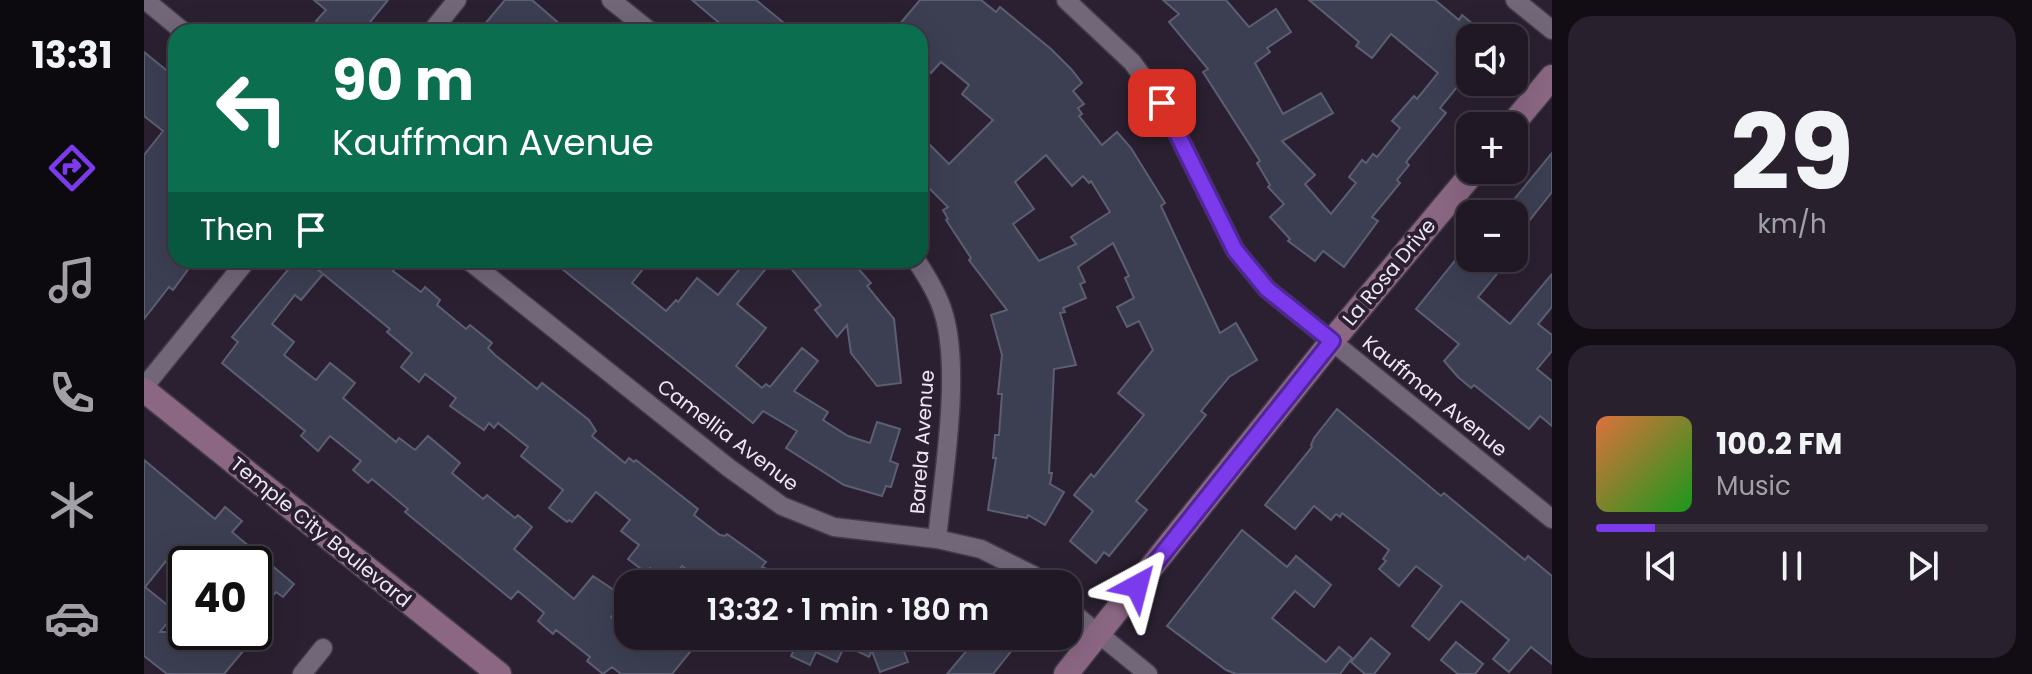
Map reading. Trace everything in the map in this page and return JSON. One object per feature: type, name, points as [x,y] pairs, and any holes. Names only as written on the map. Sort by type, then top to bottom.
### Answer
[{"type":"street","points":[[145,0],[174,24]]},
{"type":"street","points":[[438,24],[457,0]]},
{"type":"street","points":[[611,0],[641,24]]},
{"type":"street","name":"Kauffman Avenue","points":[[1066,0],[1132,62],[1162,103],[1235,250],[1267,289],[1552,519]]},
{"type":"street","points":[[1515,0],[1552,30]]},
{"type":"street","points":[[1523,112],[1552,77]]},
{"type":"street","name":"La Rosa Drive","points":[[1066,674],[1332,341],[1463,184]]},
{"type":"street","points":[[144,388],[241,268]]},
{"type":"street","name":"Camellia Avenue","points":[[478,268],[729,468],[782,506],[834,527],[937,539],[981,549],[1023,570]]},
{"type":"street","name":"Barela Avenue","points":[[920,268],[945,316],[950,356],[951,394],[937,539]]},
{"type":"street","name":"Temple City Boulevard","points":[[144,388],[499,674]]},
{"type":"street","points":[[1082,621],[1148,674]]},
{"type":"street","points":[[302,674],[323,648]]},
{"type":"building","points":[[314,0],[388,0],[368,24],[320,24],[316,21],[326,10]]},
{"type":"building","points":[[505,0],[532,0],[560,24],[485,24]]},
{"type":"building","points":[[692,0],[756,0],[785,24],[720,24]]},
{"type":"building","points":[[920,0],[981,0],[996,12],[1000,7],[1051,49],[1082,83],[1073,91],[1084,104],[1078,108],[1082,114],[1079,116],[1102,145],[1117,132],[1131,148],[1165,203],[1161,206],[1220,333],[1236,323],[1257,360],[1229,377],[1201,411],[1206,415],[1136,501],[1147,510],[1109,556],[1104,552],[1096,563],[1070,541],[1093,511],[1074,495],[1091,474],[1094,477],[1144,415],[1118,393],[1153,350],[1139,321],[1127,327],[1117,307],[1134,298],[1125,278],[1129,276],[1113,243],[1078,267],[1085,282],[1080,284],[1086,298],[1063,308],[1065,312],[1060,313],[1076,365],[1054,369],[1049,473],[1052,473],[1050,484],[1064,492],[1045,525],[1028,515],[1027,518],[988,510],[1002,394],[998,394],[1002,355],[991,315],[1007,310],[969,260],[971,258],[946,220],[943,210],[948,207],[928,187],[928,143],[949,164],[993,120],[962,94],[969,85],[941,62],[931,73],[928,70],[928,24],[900,24]],"holes":[[[1046,155],[1072,186],[1083,176],[1089,183],[1091,181],[1110,212],[1071,237],[1076,244],[1039,261],[1013,224],[1034,209],[1015,182]]]},
{"type":"building","points":[[1163,0],[1226,0],[1249,27],[1276,9],[1291,32],[1267,48],[1270,52],[1255,63],[1283,114],[1321,93],[1333,113],[1282,141],[1315,175],[1305,184],[1331,214],[1356,183],[1349,177],[1362,160],[1366,163],[1373,154],[1377,157],[1400,128],[1392,121],[1414,96],[1417,99],[1438,73],[1391,34],[1372,58],[1356,46],[1359,42],[1309,0],[1435,0],[1459,20],[1462,15],[1473,24],[1456,24],[1456,88],[1440,108],[1446,113],[1406,162],[1409,165],[1397,180],[1400,183],[1372,217],[1378,221],[1344,267],[1323,251],[1315,261],[1288,241],[1290,239],[1270,217],[1284,204],[1268,187],[1270,185],[1257,163],[1260,161],[1203,72],[1208,69],[1169,22],[1179,14]]},
{"type":"building","points":[[144,52],[168,72],[168,268],[189,268],[173,290],[169,287],[144,319],[144,155],[163,131],[144,116]]},
{"type":"building","points":[[1552,153],[1552,192],[1528,222],[1528,200],[1513,200]]},
{"type":"building","points":[[1456,259],[1456,272],[1499,272],[1478,297],[1510,324],[1552,274],[1552,307],[1538,324],[1552,335],[1552,351],[1537,369],[1552,381],[1552,426],[1540,416],[1529,429],[1474,385],[1471,388],[1458,377],[1444,361],[1459,344],[1416,309]]},
{"type":"building","points":[[289,268],[315,268],[322,273],[316,268],[395,268],[393,271],[421,292],[425,287],[440,300],[437,305],[466,329],[470,325],[492,343],[488,348],[537,389],[542,383],[589,420],[596,431],[592,436],[625,463],[629,458],[634,462],[636,460],[698,509],[694,515],[720,535],[727,534],[766,562],[762,567],[769,570],[687,570],[682,566],[679,570],[642,570],[628,559],[639,545],[621,531],[630,520],[596,492],[572,522],[567,522],[549,508],[563,490],[521,456],[528,447],[498,423],[494,428],[489,423],[484,430],[450,406],[456,398],[425,374],[419,382],[401,367],[412,353],[387,332],[390,329],[323,274],[301,300],[295,295],[272,324],[294,342],[284,355],[316,380],[330,363],[355,383],[343,398],[396,442],[399,438],[415,450],[428,436],[460,463],[452,473],[483,499],[487,495],[515,518],[518,515],[532,527],[514,549],[574,599],[593,576],[614,590],[614,613],[611,617],[614,619],[614,650],[692,650],[672,674],[621,674],[612,667],[603,674],[587,661],[590,657],[556,630],[553,634],[538,621],[544,613],[518,591],[511,599],[405,512],[408,509],[372,479],[368,483],[353,470],[361,461],[330,436],[318,451],[301,436],[305,431],[222,363],[238,342],[232,337]]},
{"type":"building","points":[[561,268],[644,268],[632,283],[666,311],[676,300],[678,302],[697,278],[718,295],[740,268],[766,268],[737,304],[766,328],[736,366],[762,388],[766,384],[770,387],[802,348],[818,361],[794,391],[828,412],[823,420],[848,436],[870,443],[877,422],[900,429],[890,461],[898,464],[891,487],[886,486],[882,496],[844,485],[786,448],[797,431],[763,411],[753,423]]},
{"type":"building","points":[[791,268],[858,268],[871,283],[867,286],[894,319],[901,383],[877,386],[851,353],[847,325],[837,337],[815,310],[821,305]]},
{"type":"building","points":[[1337,409],[1441,496],[1444,493],[1525,560],[1528,556],[1552,576],[1552,664],[1531,647],[1509,672],[1493,659],[1509,640],[1461,601],[1429,640],[1412,626],[1442,586],[1416,566],[1399,586],[1379,569],[1386,561],[1383,559],[1389,550],[1342,513],[1331,520],[1314,506],[1295,529],[1265,505],[1312,447],[1314,438]]},
{"type":"building","points":[[144,460],[215,519],[225,507],[242,521],[232,532],[249,546],[168,546],[168,563],[166,561],[145,587],[168,606],[168,622],[160,632],[168,632],[168,650],[244,650],[224,674],[167,674],[144,656]]},
{"type":"building","points":[[1242,530],[1287,567],[1296,556],[1331,585],[1314,607],[1295,591],[1272,618],[1326,662],[1339,647],[1352,658],[1340,674],[1236,674],[1226,670],[1167,626]]},
{"type":"building","points":[[272,566],[294,584],[283,597],[276,592],[272,597]]},
{"type":"building","points":[[1371,638],[1390,654],[1374,674],[1365,674],[1351,662]]},
{"type":"building","points":[[1456,642],[1483,664],[1475,674],[1458,674],[1441,660]]},
{"type":"building","points":[[794,650],[843,650],[837,662],[816,652],[810,665],[791,656]]},
{"type":"building","points":[[855,650],[872,650],[869,657]]},
{"type":"building","points":[[903,650],[908,662],[880,672],[872,651]]},
{"type":"building","points":[[967,650],[1012,650],[993,674],[947,674]]},
{"type":"route","points":[[1137,586],[1332,341],[1267,289],[1235,250],[1162,103]]}]
